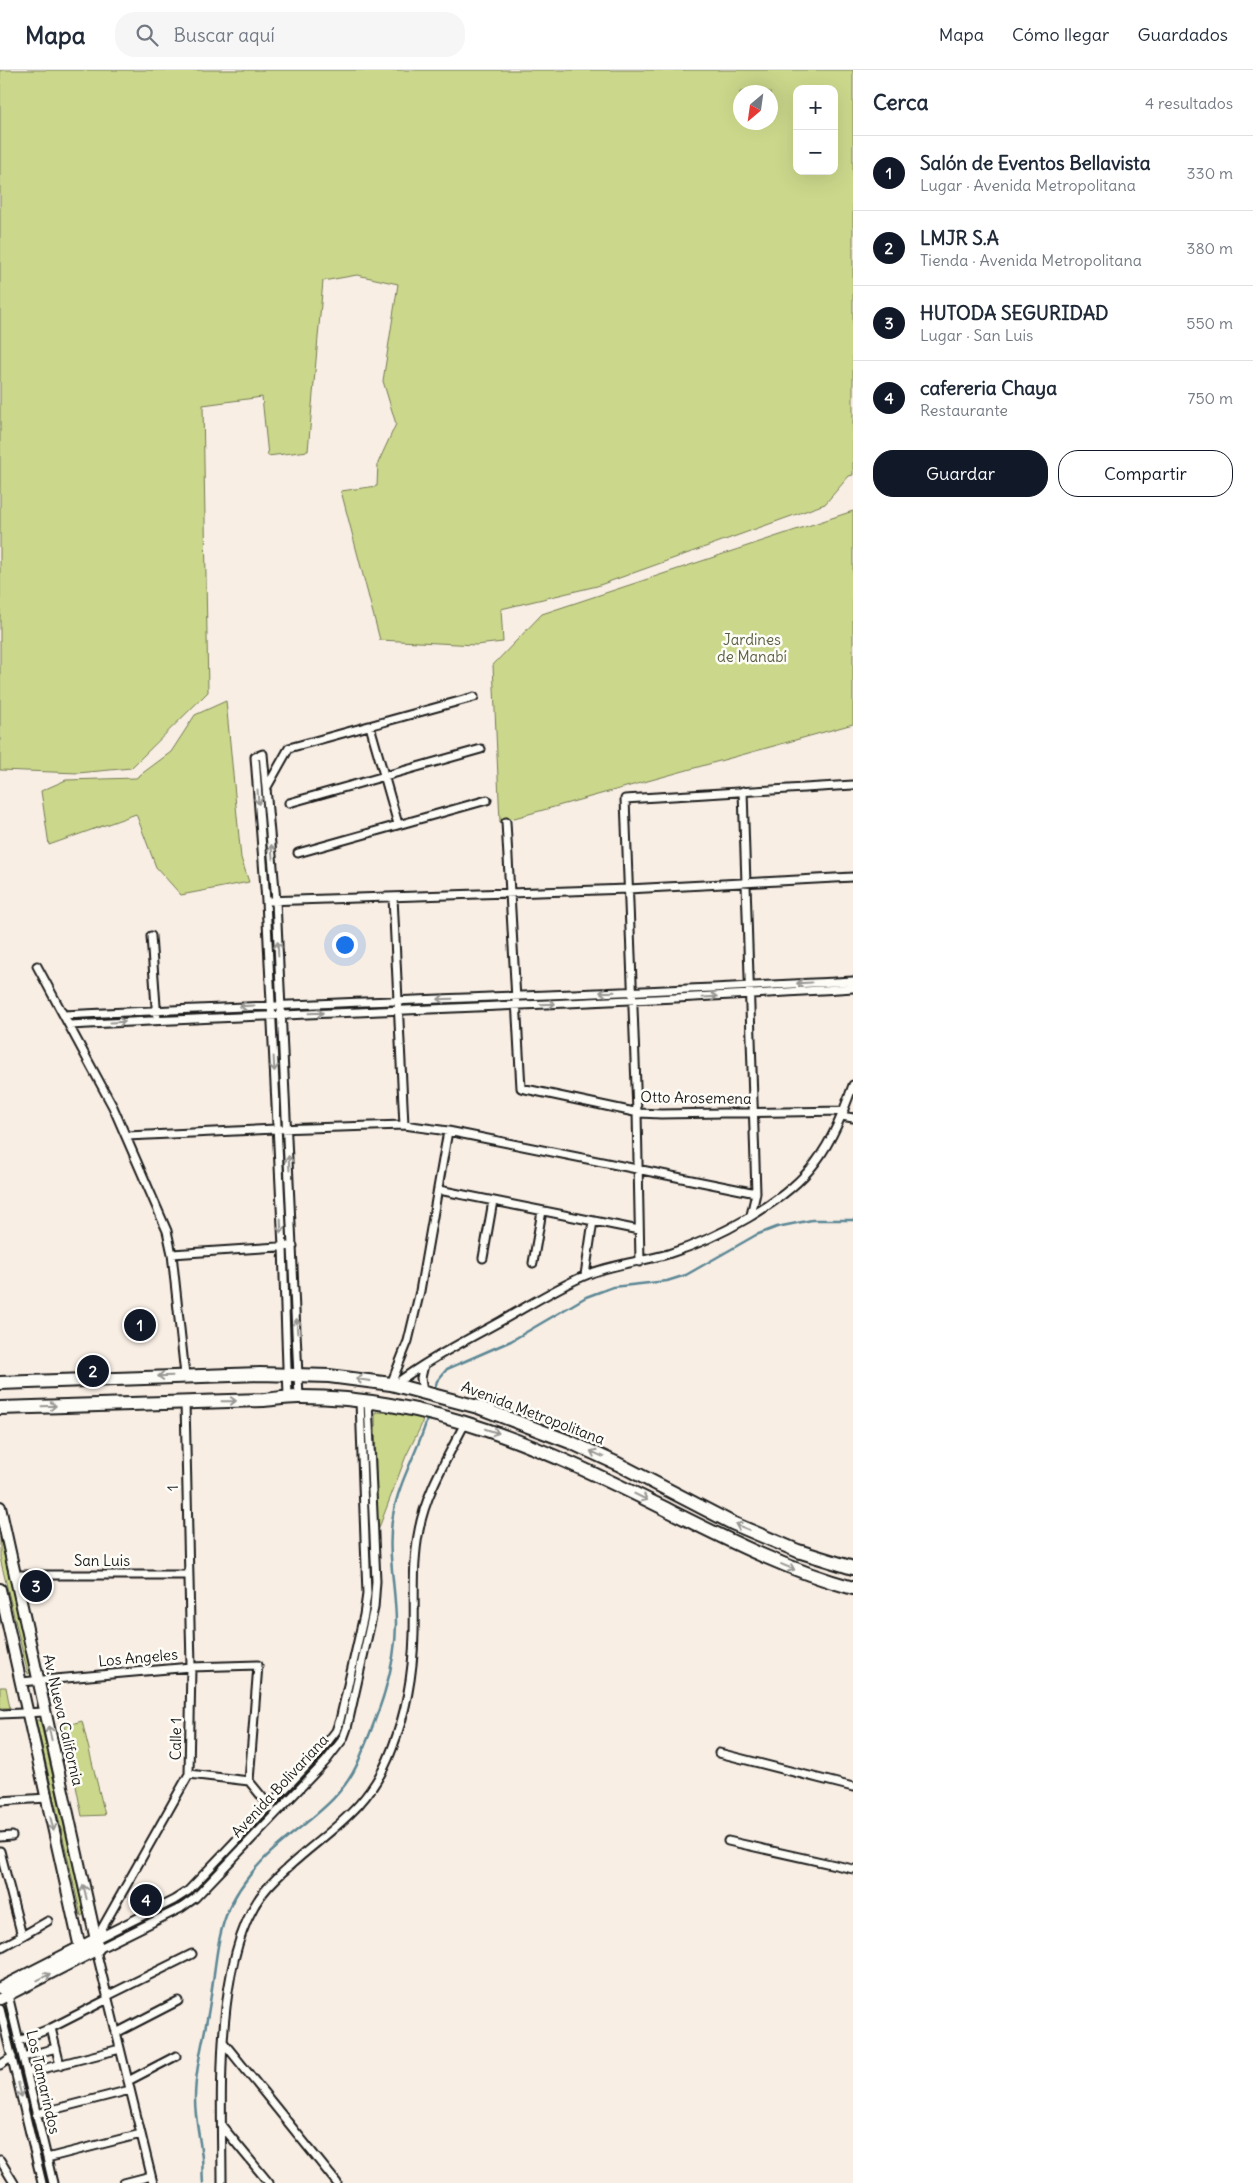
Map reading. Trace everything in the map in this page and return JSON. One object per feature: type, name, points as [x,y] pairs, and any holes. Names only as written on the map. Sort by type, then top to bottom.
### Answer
[{"type":"highway","name":"Avenida Metropolitana","points":[[0,1383],[185,1375],[293,1374],[329,1376],[392,1385],[451,1399],[507,1417],[570,1442],[618,1464],[732,1523],[798,1551],[853,1568]]},
{"type":"highway","points":[[0,1408],[293,1397],[364,1401],[422,1411],[502,1434],[591,1472],[696,1524],[794,1569],[853,1588]]},
{"type":"highway","points":[[696,1524],[704,1508]]},
{"type":"street","points":[[267,788],[289,748],[474,697]]},
{"type":"street","points":[[370,726],[398,824]]},
{"type":"street","points":[[289,803],[481,749]]},
{"type":"street","points":[[293,1397],[293,1374],[282,1247],[266,901],[255,757],[263,754],[276,901],[288,1130],[293,1246],[293,1374],[293,1397]]},
{"type":"street","points":[[640,1262],[637,1112],[625,798],[853,785]]},
{"type":"street","points":[[743,791],[756,1193],[751,1215]]},
{"type":"street","points":[[298,853],[487,800]]},
{"type":"street","points":[[506,822],[516,1005]]},
{"type":"street","points":[[266,901],[628,889],[853,877]]},
{"type":"street","points":[[393,896],[404,1125]]},
{"type":"street","points":[[151,936],[157,1020]]},
{"type":"street","points":[[37,966],[70,1025],[126,1136],[162,1216],[172,1254],[185,1375]]},
{"type":"street","points":[[64,1015],[271,1004],[632,992],[853,981]]},
{"type":"street","points":[[70,1025],[271,1014],[749,995],[853,988]]},
{"type":"street","name":"Otto Arosemena","points":[[516,1005],[521,1088],[637,1112],[661,1114],[843,1113],[853,1118]]},
{"type":"street","points":[[392,1385],[424,1364],[585,1275],[640,1262],[692,1245],[751,1215],[806,1174],[823,1151],[843,1113],[853,1085]]},
{"type":"street","points":[[126,1136],[404,1125],[448,1131],[756,1193]]},
{"type":"street","points":[[392,1385],[406,1347],[415,1313],[439,1190],[448,1131]]},
{"type":"street","points":[[439,1190],[639,1230]]},
{"type":"street","points":[[483,1258],[493,1201]]},
{"type":"street","points":[[533,1263],[542,1211]]},
{"type":"street","points":[[585,1275],[593,1222]]},
{"type":"street","points":[[172,1254],[293,1246]]},
{"type":"street","points":[[424,1364],[421,1378],[425,1393]]},
{"type":"street","name":"Avenida Bolivariana","points":[[97,1946],[182,1896],[270,1806],[319,1753],[336,1731],[362,1622],[367,1578],[364,1401]]},
{"type":"street","name":"Avenida Bolivariana","points":[[2,1993],[81,1952],[189,1903],[326,1761],[343,1739],[368,1638],[374,1608],[376,1581],[364,1401]]},
{"type":"street","name":"1","points":[[185,1402],[189,1575]]},
{"type":"street","points":[[222,2183],[226,2014],[233,1966],[244,1929],[253,1907],[263,1892],[279,1875],[356,1810],[378,1780],[393,1748],[404,1708],[412,1658],[415,1561],[419,1530],[430,1496],[465,1423]]},
{"type":"street","name":"Av. Nueva California","points":[[0,1508],[97,1946]]},
{"type":"street","name":"San Luis","points":[[15,1575],[189,1575]]},
{"type":"street","name":"Calle 1","points":[[97,1946],[188,1774],[191,1667],[189,1575]]},
{"type":"street","points":[[0,1589],[4,1623],[21,1682],[81,1952]]},
{"type":"street","name":"Los Angeles","points":[[21,1682],[191,1667],[258,1665],[249,1782]]},
{"type":"street","points":[[0,1714],[45,1712]]},
{"type":"street","points":[[719,1753],[853,1787]]},
{"type":"street","points":[[188,1774],[249,1782],[276,1814]]},
{"type":"street","points":[[0,1801],[47,1798]]},
{"type":"street","points":[[0,1836],[12,1836]]},
{"type":"street","points":[[728,1841],[853,1869]]},
{"type":"street","points":[[0,1851],[22,1936]]},
{"type":"street","points":[[0,1948],[48,1921]]},
{"type":"street","points":[[97,1946],[152,2180],[124,2183]]},
{"type":"street","points":[[19,2041],[51,2028],[192,1954]]},
{"type":"street","name":"Los Tamarindos","points":[[2,1993],[19,2041],[53,2183]]},
{"type":"street","points":[[116,2033],[178,2001]]},
{"type":"street","name":"Los Tamarindos","points":[[0,2009],[42,2183]]},
{"type":"street","points":[[51,2028],[60,2065]]},
{"type":"street","points":[[224,2043],[337,2183]]},
{"type":"street","points":[[23,2057],[56,2048]]},
{"type":"street","points":[[27,2073],[120,2049]]},
{"type":"street","points":[[128,2081],[176,2056]]},
{"type":"street","points":[[0,2065],[12,2057]]},
{"type":"street","points":[[36,2114],[130,2090]]},
{"type":"street","points":[[222,2126],[269,2183]]},
{"type":"street","points":[[47,2158],[141,2134]]},
{"type":"street","points":[[0,2160],[14,2183]]},
{"type":"green space","points":[[0,70],[853,70],[853,475],[849,476],[825,504],[597,586],[501,609],[503,642],[476,645],[380,640],[341,491],[377,486],[378,463],[396,424],[383,381],[398,284],[357,275],[323,281],[308,451],[268,456],[262,397],[203,405],[208,692],[131,768],[78,773],[0,770]]},
{"type":"green space","name":"Jardines de Manabí","points":[[853,511],[853,724],[500,822],[493,665],[542,614]]},
{"type":"green space","points":[[226,701],[241,858],[249,882],[181,895],[156,867],[136,814],[49,845],[41,791],[66,780],[136,778],[171,752],[195,715]]},
{"type":"green space","points":[[375,1412],[403,1413],[423,1418],[406,1456],[377,1533]]},
{"type":"green space","points":[[0,1537],[31,1672],[28,1674],[0,1558]]},
{"type":"green space","points":[[0,1687],[6,1687],[10,1708],[0,1708]]},
{"type":"green space","points":[[36,1720],[40,1720],[84,1914],[81,1916]]},
{"type":"green space","points":[[82,1721],[105,1815],[82,1816],[64,1726]]},
{"type":"green space","points":[[4,2004],[6,2004],[48,2183],[46,2183]]},
{"type":"waterway","points":[[434,1391],[437,1381],[447,1369],[511,1341],[586,1297],[613,1287],[667,1281],[686,1275],[756,1235],[777,1227],[812,1220],[853,1220]]},
{"type":"waterway","points":[[203,2183],[202,2158],[195,2106],[195,2088],[222,1929],[236,1895],[248,1878],[264,1859],[317,1814],[341,1790],[351,1776],[366,1744],[379,1710],[393,1659],[396,1623],[391,1542],[393,1515],[404,1477],[420,1441],[428,1416]]},
{"type":"place","name":"Salón de Eventos Bellavista","points":[[140,1325]]},
{"type":"place","name":"LMJR S.A","points":[[93,1371]]},
{"type":"place","name":"HUTODA SEGURIDAD","points":[[36,1586]]},
{"type":"place","name":"cafereria Chaya","points":[[146,1900]]}]
